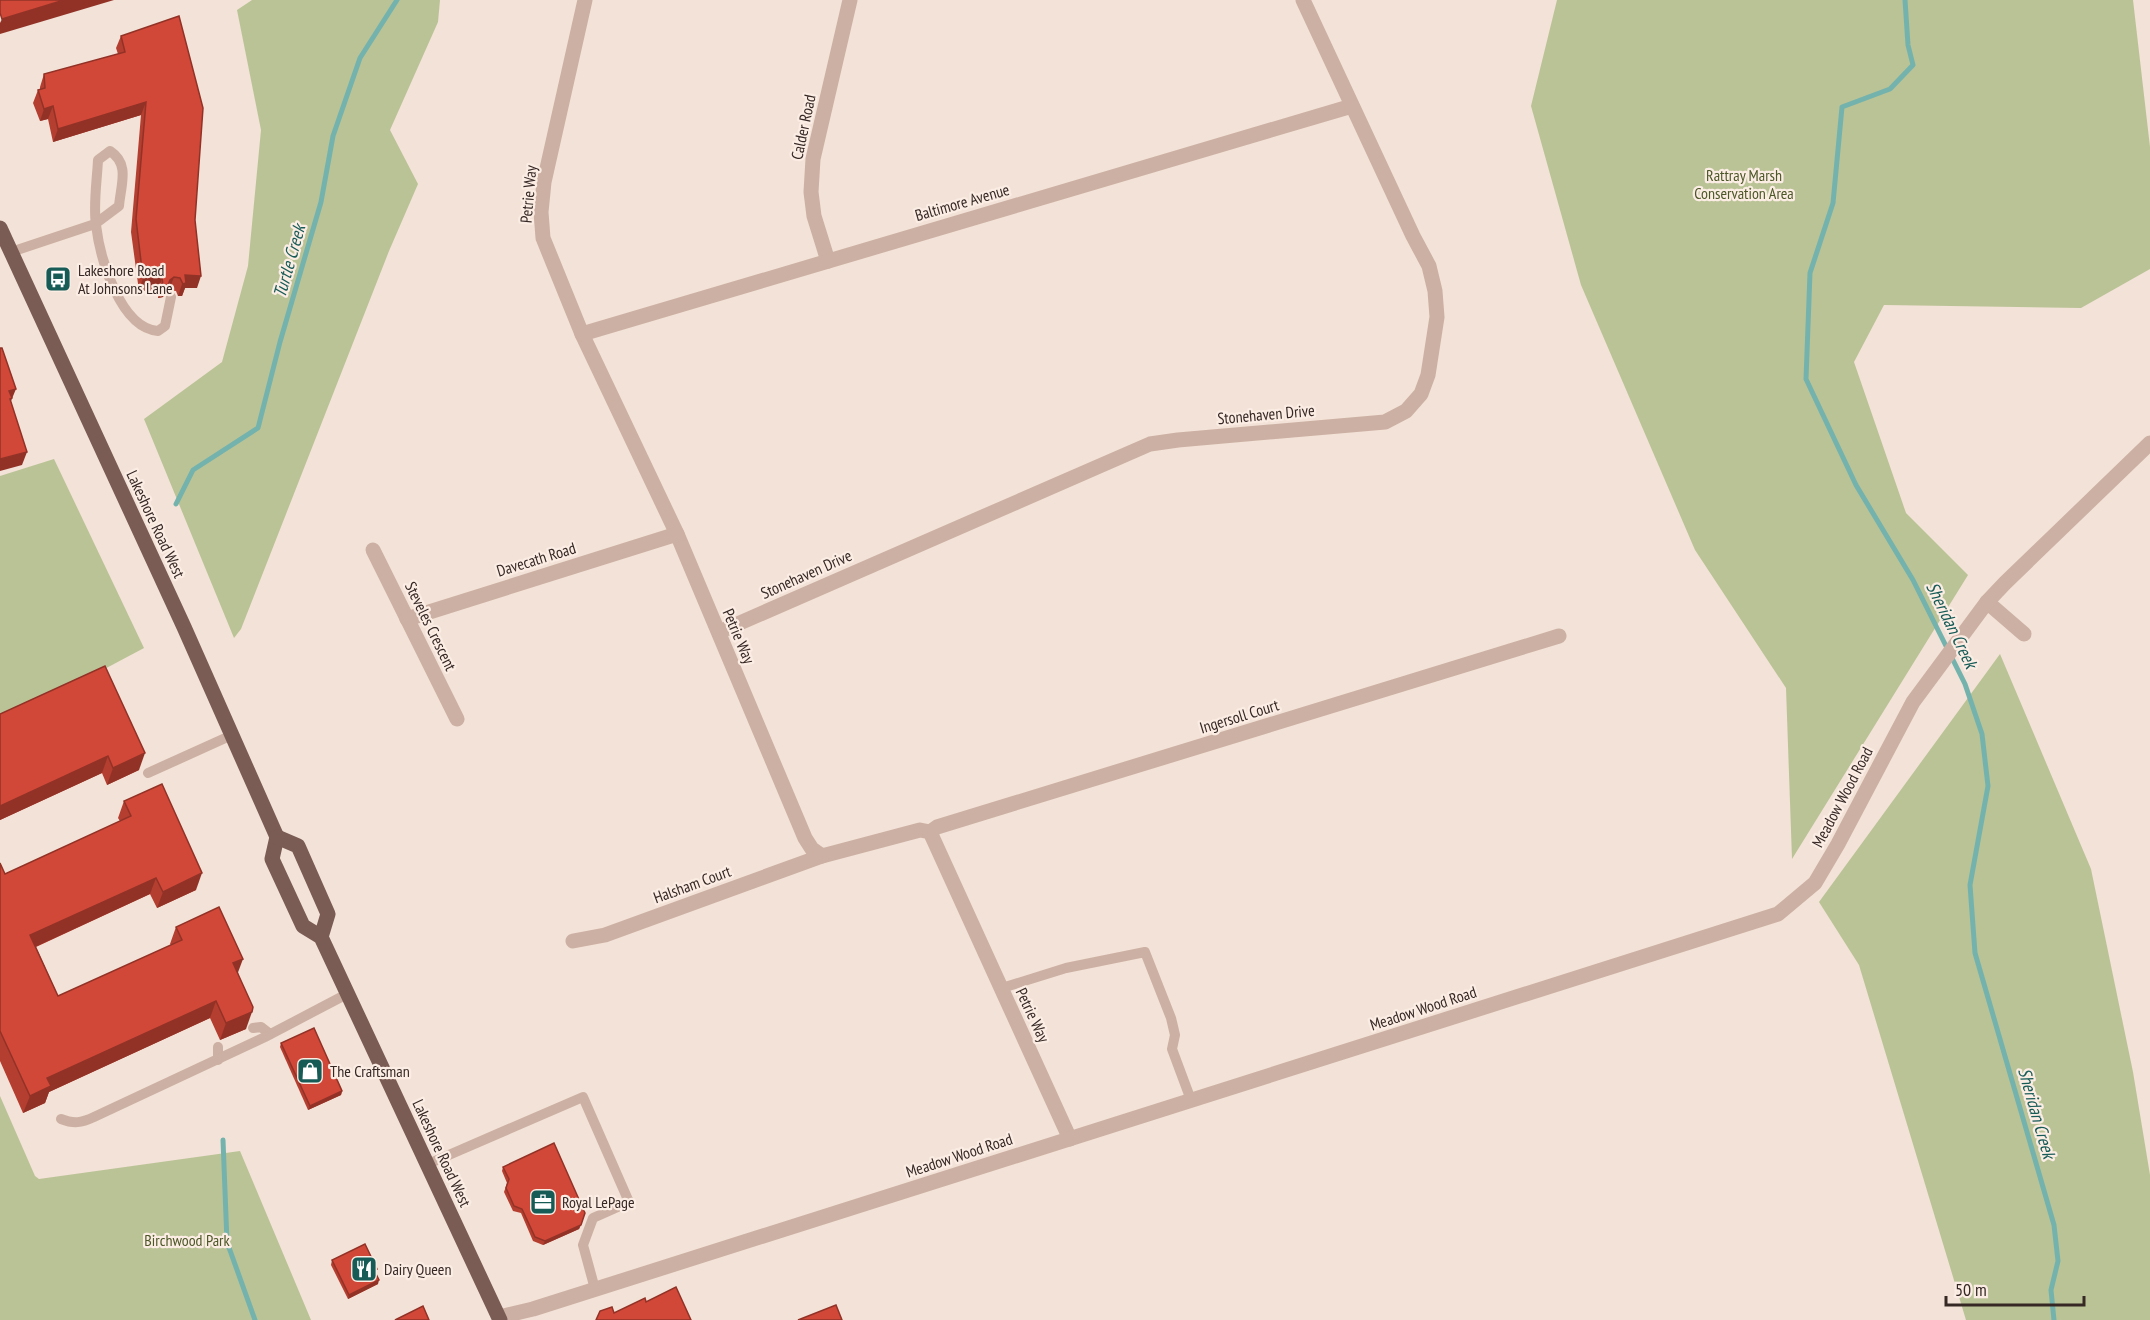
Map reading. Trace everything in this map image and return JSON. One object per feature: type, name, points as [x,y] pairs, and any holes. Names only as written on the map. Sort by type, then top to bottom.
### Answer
[{"type":"main road","name":"Lakeshore Road West","points":[[0,228],[5,254],[232,735],[277,837],[272,859],[303,926],[321,937],[428,1164],[496,1319]]},
{"type":"main road","points":[[277,837],[298,846],[324,904],[328,914],[321,937]]},
{"type":"street","name":"Petrie Way","points":[[585,0],[544,182],[541,212],[543,238],[582,334],[676,534],[719,632],[805,838],[812,849],[822,856]]},
{"type":"street","name":"Calder Road","points":[[828,261],[814,216],[811,192],[813,159],[850,0]]},
{"type":"street","name":"Stonehaven Drive","points":[[719,632],[1150,444],[1385,422],[1406,411],[1421,394],[1428,375],[1437,317],[1430,266],[1303,0]]},
{"type":"street","name":"Baltimore Avenue","points":[[582,334],[1352,106]]},
{"type":"street","name":"Meadow Wood Road","points":[[496,1319],[1778,914],[1815,884],[1913,702],[1987,602],[2150,443]]},
{"type":"street","name":"Davecath Road","points":[[407,619],[676,534]]},
{"type":"street","name":"Steveles Crescent","points":[[373,550],[457,719]]},
{"type":"street","points":[[1987,602],[2024,634]]},
{"type":"street","name":"Ingersoll Court","points":[[930,832],[937,827],[1559,636]]},
{"type":"street","points":[[822,856],[920,830],[930,832]]},
{"type":"street","name":"Petrie Way","points":[[930,832],[1070,1139]]},
{"type":"street","name":"Halsham Court","points":[[573,940],[605,935],[822,856]]},
{"type":"lane","points":[[5,254],[95,224],[119,206],[123,166],[120,157],[110,151],[98,160],[95,224],[111,284],[134,321],[150,331],[158,331],[165,326],[171,297]]},
{"type":"lane","points":[[148,773],[232,735]]},
{"type":"lane","points":[[1002,988],[1066,968],[1144,952],[1171,1018],[1174,1035],[1172,1049],[1191,1101]]},
{"type":"lane","points":[[61,1119],[73,1123],[82,1122],[218,1060],[347,994]]},
{"type":"lane","points":[[254,1028],[261,1027],[270,1034]]},
{"type":"lane","points":[[218,1047],[218,1060]]},
{"type":"lane","points":[[428,1164],[583,1097],[629,1202],[593,1218],[583,1245],[595,1289]]},
{"type":"green space","points":[[252,0],[440,0],[438,22],[390,130],[418,184],[389,251],[241,629],[234,638],[144,419],[222,362],[248,266],[261,130],[237,10]]},
{"type":"green space","name":"Rattray Marsh Conservation Area","points":[[1557,0],[2133,0],[2150,147],[2150,269],[2081,308],[1884,305],[1854,362],[1906,513],[1968,575],[1792,859],[1786,688],[1695,550],[1581,285],[1531,106]]},
{"type":"green space","points":[[54,459],[144,648],[50,698],[0,716],[0,476]]},
{"type":"green space","points":[[2000,654],[2091,869],[2133,1072],[2150,1175],[2150,1320],[1966,1320],[1859,965],[1819,902]]},
{"type":"green space","name":"Birchwood Park","points":[[0,1096],[35,1176],[39,1179],[240,1151],[311,1320],[0,1320]]},
{"type":"building","points":[[0,0],[64,0],[2,19]]},
{"type":"building","points":[[179,16],[203,108],[195,220],[201,276],[185,275],[186,283],[183,284],[180,278],[174,277],[168,285],[163,285],[162,278],[143,278],[136,219],[146,102],[58,129],[53,106],[44,109],[38,90],[45,88],[44,74],[125,52],[121,36]]},
{"type":"building","points":[[0,348],[2,348],[16,389],[9,391],[12,398],[10,399],[27,452],[0,459]]},
{"type":"building","points":[[105,666],[145,753],[113,768],[108,756],[0,806],[0,714]]},
{"type":"building","points":[[162,784],[202,873],[163,892],[156,878],[30,935],[58,996],[182,940],[176,927],[219,907],[243,959],[233,963],[253,1007],[252,1012],[226,1023],[216,1001],[47,1078],[51,1086],[30,1096],[0,1031],[0,863],[5,874],[131,816],[124,801]]},
{"type":"building","name":"The Craftsman","points":[[314,1028],[342,1091],[310,1106],[281,1043]]},
{"type":"building","name":"Royal LePage","points":[[554,1143],[585,1213],[581,1225],[545,1241],[535,1237],[522,1209],[514,1206],[506,1188],[509,1179],[503,1167]]},
{"type":"building","points":[[365,1244],[377,1269],[374,1270],[379,1280],[349,1295],[332,1260]]},
{"type":"building","points":[[676,1287],[691,1320],[596,1320],[600,1311],[612,1307],[614,1313],[645,1298],[646,1302]]},
{"type":"building","points":[[836,1305],[842,1320],[798,1320]]},
{"type":"building","points":[[423,1306],[429,1320],[395,1320]]},
{"type":"waterway","name":"Turtle Creek","points":[[176,504],[193,470],[258,428],[280,342],[321,202],[333,136],[360,58],[397,0]]},
{"type":"waterway","name":"Sheridan Creek","points":[[1905,0],[1908,45],[1913,65],[1890,89],[1842,107],[1833,203],[1810,273],[1806,379],[1856,485],[1913,580],[1965,684],[1982,734],[1988,786],[1970,885],[1975,953],[2054,1225],[2058,1261],[2051,1290],[2054,1320]]},
{"type":"waterway","points":[[223,1140],[227,1242],[255,1320]]},
{"type":"place","name":"Lakeshore Road At Johnsons Lane","points":[[58,279]]},
{"type":"place","name":"The Craftsman","points":[[310,1071]]},
{"type":"place","name":"Royal LePage","points":[[543,1202]]},
{"type":"place","name":"Dairy Queen","points":[[364,1269]]}]
